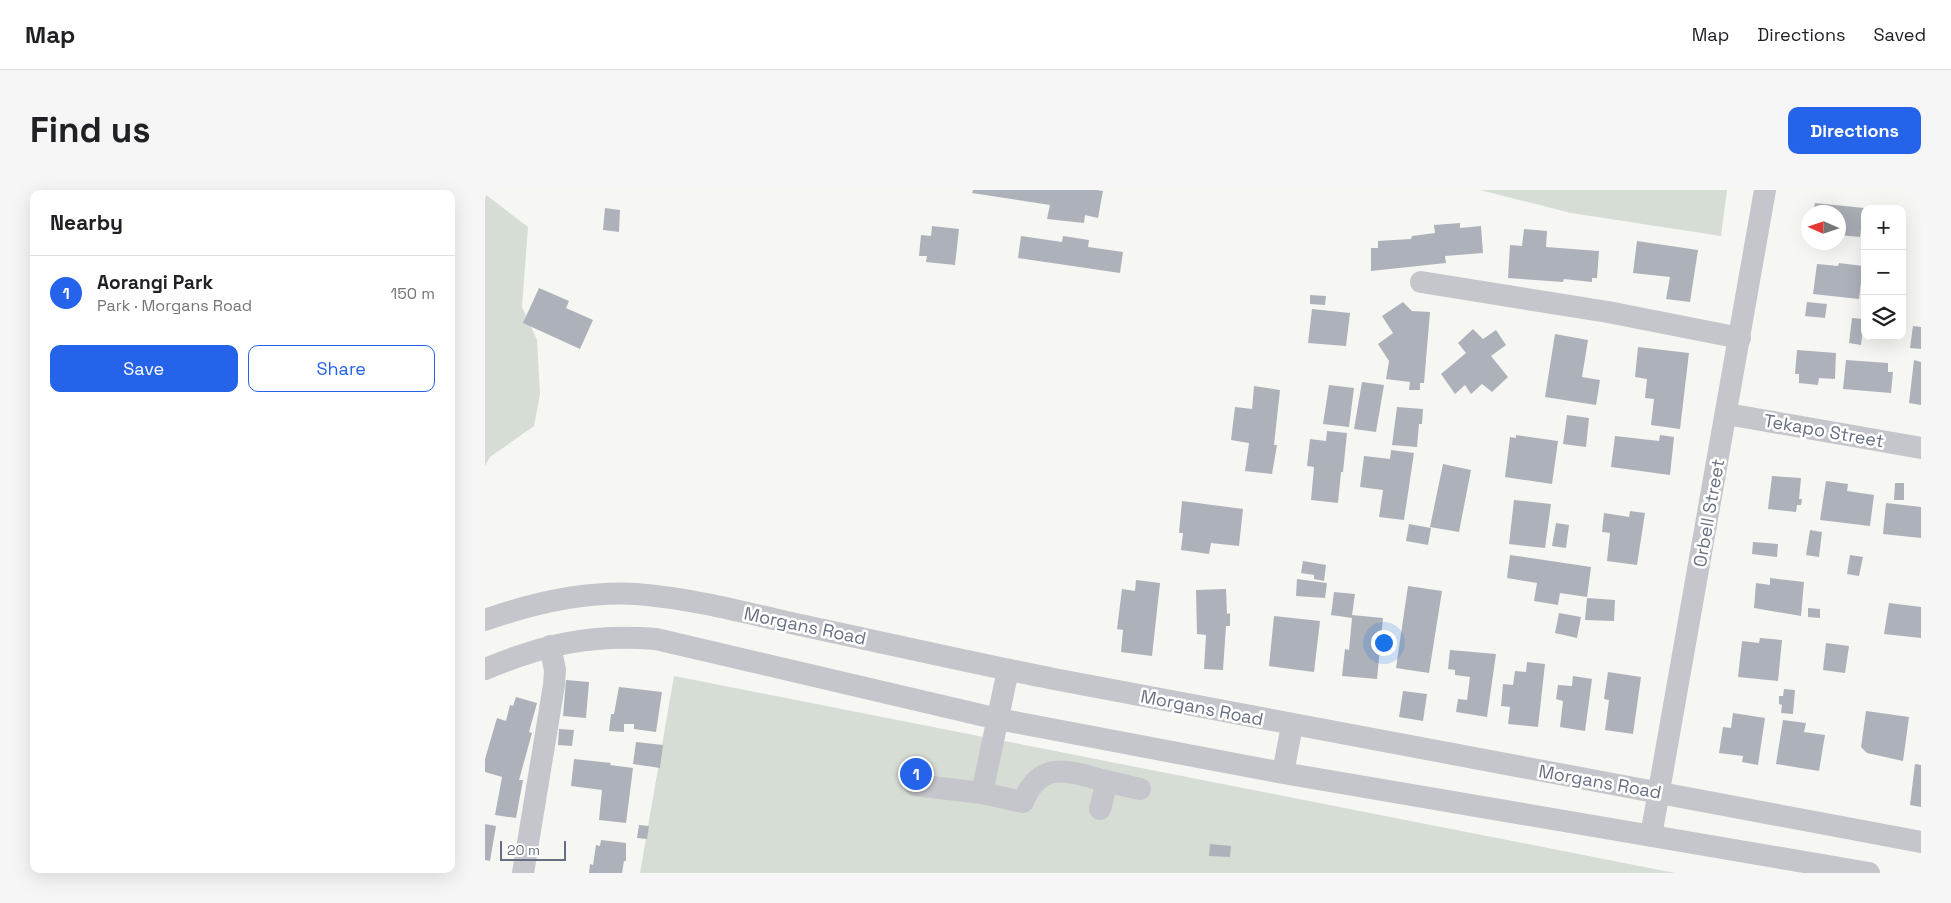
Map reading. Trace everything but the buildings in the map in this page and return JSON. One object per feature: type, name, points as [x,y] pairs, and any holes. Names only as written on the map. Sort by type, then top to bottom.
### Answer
[{"type":"street","name":"Orbell Street","points":[[1651,836],[1727,414],[1765,190]]},
{"type":"street","points":[[1421,282],[1608,312],[1740,338]]},
{"type":"street","name":"Tekapo Street","points":[[1727,414],[1921,448]]},
{"type":"street","name":"Morgans Road","points":[[485,620],[514,610],[563,598],[603,593],[638,594],[692,602],[1008,670],[1921,842]]},
{"type":"street","points":[[485,669],[524,653],[579,640],[626,637],[656,639],[998,719],[1283,773],[1869,873]]},
{"type":"street","points":[[523,873],[554,685],[555,670],[550,646]]},
{"type":"street","points":[[982,793],[1008,670]]},
{"type":"street","points":[[1283,773],[1292,725]]},
{"type":"street","points":[[915,785],[982,793],[1023,802],[1027,792],[1036,782],[1049,773],[1058,770],[1070,771],[1140,789]]},
{"type":"street","points":[[1100,809],[1107,781]]},
{"type":"shaded area","points":[[1480,190],[1727,190],[1721,236],[1571,213]]},
{"type":"shaded area","points":[[485,194],[528,227],[522,307],[537,340],[540,394],[534,426],[490,457],[485,466]]},
{"type":"shaded area","points":[[674,676],[1675,873],[640,873]]},
{"type":"place","name":"Aorangi Park","points":[[916,774]]}]
